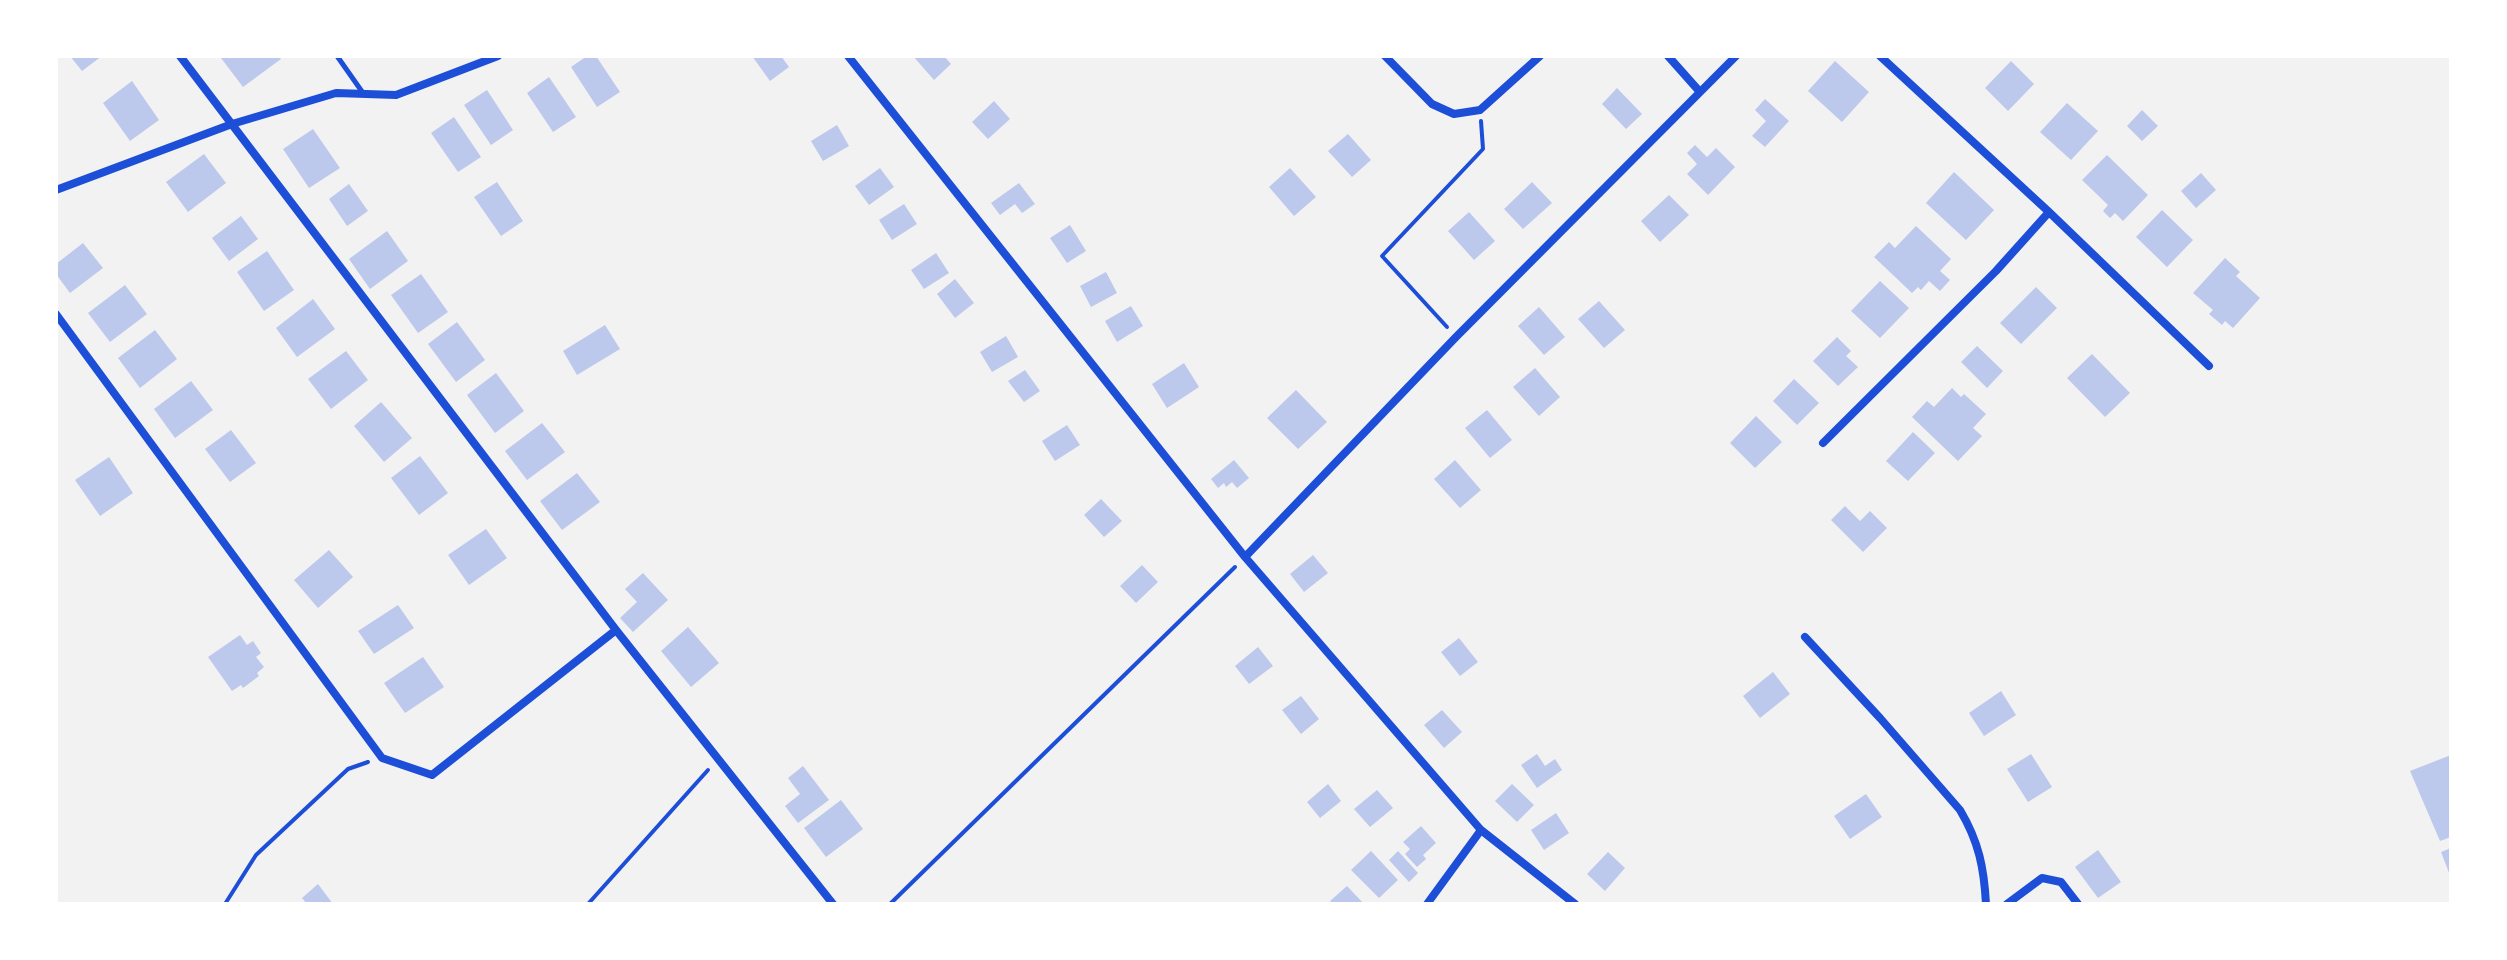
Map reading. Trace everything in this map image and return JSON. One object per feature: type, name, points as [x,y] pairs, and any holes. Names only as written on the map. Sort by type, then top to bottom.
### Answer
[{"type":"street","points":[[180,56],[616,630],[833,904]]},
{"type":"street","points":[[56,190],[232,124],[336,93],[396,95],[498,56]]},
{"type":"street","points":[[848,56],[1245,557],[1481,830],[1575,904]]},
{"type":"street","points":[[1385,56],[1432,104],[1454,114],[1480,110],[1540,56]]},
{"type":"street","points":[[1668,56],[1700,92]]},
{"type":"street","points":[[1245,557],[1456,337],[1736,56]]},
{"type":"street","points":[[1880,56],[2209,366]]},
{"type":"street","points":[[1823,443],[1996,271],[2049,212]]},
{"type":"street","points":[[56,314],[382,758],[432,775],[616,630]]},
{"type":"street","points":[[1805,637],[1960,810],[1969,825],[1984,869],[1986,904]]},
{"type":"street","points":[[1427,904],[1481,830]]},
{"type":"street","points":[[2007,904],[2042,878],[2061,882],[2078,904]]},
{"type":"lane","points":[[337,56],[363,94]]},
{"type":"path","points":[[1456,337],[1382,256],[1483,149],[1480,110]]},
{"type":"path","points":[[890,904],[1245,557]]},
{"type":"path","points":[[225,904],[256,855],[337,779],[348,769],[382,758]]},
{"type":"path","points":[[588,904],[718,759]]},
{"type":"building","points":[[70,56],[102,56],[82,71]]},
{"type":"building","points":[[279,56],[281,59],[243,87],[221,58]]},
{"type":"building","points":[[587,56],[596,56],[620,92],[597,107],[571,67]]},
{"type":"building","points":[[752,56],[781,56],[789,67],[770,81]]},
{"type":"building","points":[[913,56],[944,56],[951,64],[934,80]]},
{"type":"building","points":[[1835,61],[1869,92],[1842,122],[1808,91]]},
{"type":"building","points":[[2011,61],[2034,84],[2008,111],[1985,88]]},
{"type":"building","points":[[549,77],[576,117],[553,132],[527,93]]},
{"type":"building","points":[[132,81],[159,120],[130,141],[103,103]]},
{"type":"building","points":[[1617,88],[1642,114],[1626,129],[1602,104]]},
{"type":"building","points":[[487,90],[513,130],[491,145],[464,105]]},
{"type":"building","points":[[1765,99],[1789,121],[1765,147],[1752,136],[1766,121],[1755,110]]},
{"type":"building","points":[[994,101],[1010,119],[988,139],[972,122]]},
{"type":"building","points":[[2067,103],[2098,131],[2071,160],[2040,132]]},
{"type":"building","points":[[2142,110],[2158,126],[2142,141],[2127,126]]},
{"type":"building","points":[[454,117],[481,157],[458,172],[431,133]]},
{"type":"building","points":[[837,125],[849,146],[823,161],[811,141]]},
{"type":"building","points":[[313,129],[340,168],[309,188],[283,149]]},
{"type":"building","points":[[1348,134],[1371,160],[1352,177],[1328,151]]},
{"type":"building","points":[[1695,145],[1707,157],[1716,148],[1735,167],[1708,195],[1687,174],[1697,164],[1687,153]]},
{"type":"building","points":[[204,154],[226,183],[188,212],[166,182]]},
{"type":"building","points":[[2107,155],[2148,195],[2123,221],[2115,213],[2110,218],[2103,211],[2108,205],[2082,180]]},
{"type":"building","points":[[880,168],[894,187],[869,205],[855,186]]},
{"type":"building","points":[[1290,168],[1316,197],[1294,216],[1269,187]]},
{"type":"building","points":[[1954,172],[1994,210],[1966,240],[1926,203]]},
{"type":"building","points":[[2201,173],[2216,190],[2196,208],[2181,191]]},
{"type":"building","points":[[497,182],[523,221],[501,236],[474,197]]},
{"type":"building","points":[[1532,182],[1552,203],[1523,229],[1504,209]]},
{"type":"building","points":[[1019,183],[1035,204],[1022,213],[1015,204],[1000,215],[991,203]]},
{"type":"building","points":[[349,184],[368,211],[347,226],[329,199]]},
{"type":"building","points":[[1669,195],[1689,215],[1660,242],[1641,221]]},
{"type":"building","points":[[904,204],[917,224],[892,240],[879,220]]},
{"type":"building","points":[[2162,210],[2193,240],[2167,267],[2136,237]]},
{"type":"building","points":[[1469,212],[1495,241],[1474,260],[1448,231]]},
{"type":"building","points":[[241,216],[258,239],[229,261],[212,238]]},
{"type":"building","points":[[1070,225],[1086,251],[1067,263],[1050,238]]},
{"type":"building","points":[[1916,226],[1951,259],[1940,271],[1950,280],[1940,291],[1929,281],[1921,290],[1918,287],[1912,293],[1874,257],[1889,242],[1895,248]]},
{"type":"building","points":[[387,231],[408,261],[370,289],[349,259]]},
{"type":"building","points":[[83,243],[103,268],[70,293],[56,274],[56,264]]},
{"type":"building","points":[[267,251],[294,290],[264,311],[237,272]]},
{"type":"building","points":[[936,253],[949,273],[924,289],[911,270]]},
{"type":"building","points":[[2225,258],[2240,272],[2236,276],[2260,298],[2233,328],[2225,321],[2222,325],[2209,314],[2213,310],[2193,293]]},
{"type":"building","points":[[1106,272],[1117,293],[1091,307],[1080,286]]},
{"type":"building","points":[[421,274],[448,312],[418,333],[391,295]]},
{"type":"building","points":[[955,279],[974,303],[955,318],[937,294]]},
{"type":"building","points":[[1880,281],[1909,308],[1880,338],[1851,311]]},
{"type":"building","points":[[125,285],[147,314],[110,342],[88,313]]},
{"type":"building","points":[[2036,287],[2057,308],[2021,344],[2000,323]]},
{"type":"building","points":[[313,299],[335,329],[297,357],[276,328]]},
{"type":"building","points":[[1599,301],[1625,330],[1604,348],[1578,319]]},
{"type":"building","points":[[1131,306],[1143,326],[1117,342],[1105,321]]},
{"type":"building","points":[[1539,307],[1565,337],[1544,355],[1518,326]]},
{"type":"building","points":[[457,322],[485,360],[456,382],[428,344]]},
{"type":"building","points":[[605,325],[620,349],[577,375],[563,351]]},
{"type":"building","points":[[155,330],[177,359],[140,388],[118,358]]},
{"type":"building","points":[[1006,336],[1018,357],[992,372],[980,352]]},
{"type":"building","points":[[1837,337],[1851,351],[1846,356],[1858,367],[1838,386],[1813,361]]},
{"type":"building","points":[[1977,346],[2003,371],[1987,388],[1961,362]]},
{"type":"building","points":[[346,351],[368,380],[331,409],[308,379]]},
{"type":"building","points":[[2092,354],[2130,393],[2105,417],[2067,378]]},
{"type":"building","points":[[1184,363],[1199,387],[1167,408],[1152,384]]},
{"type":"building","points":[[1535,368],[1560,397],[1539,416],[1513,387]]},
{"type":"building","points":[[1025,370],[1040,391],[1024,402],[1008,381]]},
{"type":"building","points":[[496,373],[524,411],[495,433],[467,395]]},
{"type":"building","points":[[1794,379],[1819,403],[1797,425],[1773,401]]},
{"type":"building","points":[[191,381],[213,410],[175,438],[154,409]]},
{"type":"building","points":[[1952,388],[1961,397],[1964,394],[1986,414],[1973,428],[1982,436],[1958,461],[1912,417],[1927,401],[1934,407]]},
{"type":"building","points":[[1296,390],[1327,422],[1298,449],[1267,418]]},
{"type":"building","points":[[381,402],[412,438],[384,462],[354,426]]},
{"type":"building","points":[[1487,410],[1512,440],[1490,458],[1465,428]]},
{"type":"building","points":[[1756,416],[1782,442],[1755,468],[1730,443]]},
{"type":"building","points":[[542,423],[565,452],[527,480],[505,451]]},
{"type":"building","points":[[1067,425],[1080,445],[1055,461],[1042,441]]},
{"type":"building","points":[[231,430],[256,463],[230,482],[205,449]]},
{"type":"building","points":[[1913,432],[1935,453],[1908,481],[1886,461]]},
{"type":"building","points":[[420,456],[448,493],[419,515],[391,478]]},
{"type":"building","points":[[109,457],[133,493],[100,516],[75,480]]},
{"type":"building","points":[[1234,460],[1249,478],[1237,488],[1232,482],[1218,488],[1211,479]]},
{"type":"building","points":[[1455,460],[1481,490],[1460,508],[1434,479]]},
{"type":"building","points":[[577,473],[600,502],[562,530],[540,501]]},
{"type":"building","points":[[1101,499],[1122,521],[1104,537],[1084,515]]},
{"type":"building","points":[[1845,506],[1860,521],[1870,511],[1887,528],[1863,552],[1831,520]]},
{"type":"building","points":[[486,529],[507,558],[469,585],[448,555]]},
{"type":"building","points":[[329,550],[353,577],[318,608],[294,580]]},
{"type":"building","points":[[1313,555],[1328,573],[1304,592],[1290,574]]},
{"type":"building","points":[[1142,565],[1158,582],[1136,603],[1120,586]]},
{"type":"building","points":[[643,573],[668,600],[633,632],[620,618],[637,602],[625,589]]},
{"type":"building","points":[[398,605],[414,628],[374,654],[358,631]]},
{"type":"building","points":[[688,627],[719,663],[691,687],[661,651]]},
{"type":"building","points":[[240,635],[247,645],[253,641],[261,653],[256,657],[264,667],[257,673],[259,676],[243,688],[241,685],[232,691],[208,657]]},
{"type":"building","points":[[1459,638],[1478,662],[1460,676],[1441,652]]},
{"type":"building","points":[[1258,647],[1273,666],[1249,684],[1235,666]]},
{"type":"building","points":[[423,657],[444,687],[405,713],[384,683]]},
{"type":"building","points":[[1773,672],[1790,694],[1760,718],[1743,696]]},
{"type":"building","points":[[2001,691],[2016,715],[1984,736],[1969,713]]},
{"type":"building","points":[[1301,696],[1319,719],[1301,734],[1282,710]]},
{"type":"building","points":[[1442,710],[1462,732],[1444,748],[1424,725]]},
{"type":"building","points":[[1537,754],[1545,766],[1555,759],[1562,770],[1537,788],[1521,765]]},
{"type":"building","points":[[2031,754],[2052,787],[2028,802],[2007,769]]},
{"type":"building","points":[[2451,755],[2451,837],[2440,841],[2410,771]]},
{"type":"building","points":[[803,766],[829,800],[798,823],[785,806],[800,794],[788,778]]},
{"type":"building","points":[[1328,784],[1341,801],[1320,818],[1307,802]]},
{"type":"building","points":[[1512,784],[1534,805],[1517,822],[1495,801]]},
{"type":"building","points":[[1377,790],[1393,808],[1370,827],[1354,809]]},
{"type":"building","points":[[1866,794],[1882,817],[1850,839],[1834,816]]},
{"type":"building","points":[[841,800],[863,829],[826,857],[804,828]]},
{"type":"building","points":[[1556,813],[1569,833],[1544,850],[1531,830]]},
{"type":"building","points":[[1421,826],[1436,843],[1423,855],[1426,859],[1417,867],[1405,854],[1410,849],[1403,842]]},
{"type":"building","points":[[2451,848],[2451,878],[2441,852]]},
{"type":"building","points":[[2098,850],[2121,882],[2098,898],[2075,867]]},
{"type":"building","points":[[1371,851],[1398,880],[1379,898],[1351,870]]},
{"type":"building","points":[[1398,851],[1418,873],[1409,882],[1389,860]]},
{"type":"building","points":[[1608,852],[1625,868],[1605,891],[1587,874]]},
{"type":"building","points":[[318,884],[333,904],[307,904],[302,898]]},
{"type":"building","points":[[1347,886],[1364,904],[1333,904],[1330,901]]}]
